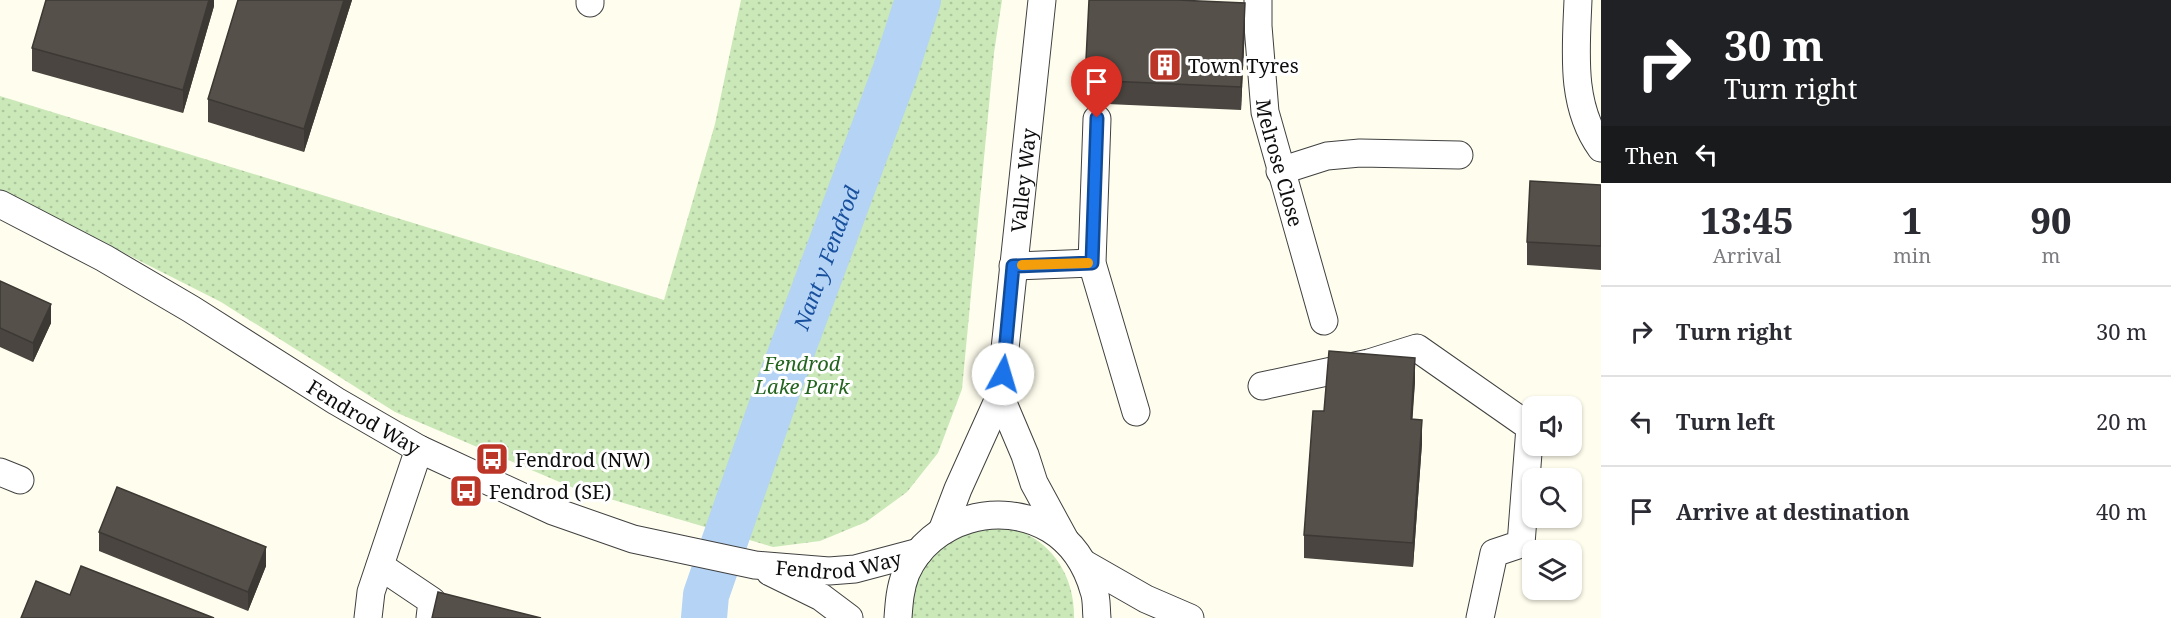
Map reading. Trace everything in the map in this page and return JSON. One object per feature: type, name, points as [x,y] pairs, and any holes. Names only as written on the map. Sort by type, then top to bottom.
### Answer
[{"type":"street","name":"Valley Way","points":[[942,531],[958,489],[1000,396],[1042,0]]},
{"type":"street","name":"Melrose Close","points":[[1258,0],[1265,112],[1324,321]]},
{"type":"street","points":[[1578,0],[1577,85],[1581,108],[1592,136],[1601,148]]},
{"type":"street","points":[[1097,118],[1092,263],[1136,412]]},
{"type":"street","points":[[1280,171],[1327,156],[1360,153],[1459,155]]},
{"type":"street","name":"Fendrod Way","points":[[0,204],[123,269],[191,309],[336,401],[419,449],[553,511],[633,539],[756,566],[829,571],[855,569],[919,552]]},
{"type":"street","points":[[1013,266],[1092,263]]},
{"type":"street","points":[[1262,386],[1369,363],[1416,348],[1530,427],[1521,544],[1494,553],[1480,618]]},
{"type":"street","name":"Valley Way","points":[[1000,396],[1025,454],[1034,483],[1066,542]]},
{"type":"street","points":[[368,618],[370,592],[419,449]]},
{"type":"street","points":[[898,618],[899,596],[906,573],[919,552],[942,531],[959,522],[996,515],[1015,516],[1034,521],[1051,530],[1066,542],[1083,563],[1095,593],[1096,618]]},
{"type":"street","points":[[1083,563],[1146,599],[1190,618]]},
{"type":"street","points":[[380,566],[432,601],[430,618]]},
{"type":"street","name":"Fendrod Way","points":[[756,566],[821,597],[849,618]]},
{"type":"green space","name":"Fendrod Lake Park","points":[[741,0],[1002,0],[994,53],[962,389],[938,453],[907,492],[866,522],[820,541],[773,547],[576,489],[395,412],[221,302],[0,190],[0,96],[664,300],[715,124]]},
{"type":"green space","points":[[1001,526],[1028,535],[1039,542],[1056,559],[1072,593],[1074,618],[901,618],[901,599],[946,535]]},
{"type":"building","points":[[46,0],[209,0],[183,90],[32,48]]},
{"type":"building","points":[[238,0],[344,0],[304,129],[208,99]]},
{"type":"building","name":"Town Tyres","points":[[1089,0],[1245,3],[1241,87],[1085,80]]},
{"type":"building","points":[[1530,181],[1601,185],[1601,246],[1527,242]]},
{"type":"building","points":[[0,281],[51,304],[33,343],[0,328]]},
{"type":"building","points":[[1329,351],[1415,358],[1411,419],[1422,420],[1413,543],[1304,535],[1313,411],[1324,411]]},
{"type":"building","points":[[117,487],[266,547],[248,592],[99,532]]},
{"type":"building","points":[[81,566],[214,618],[21,618],[36,581],[70,595]]},
{"type":"building","points":[[438,592],[541,618],[432,618]]},
{"type":"waterway","name":"Nant y Fendrod","points":[[704,618],[706,595],[778,388],[894,75],[918,0]]},
{"type":"slow traffic","points":[[1022,265],[1088,263]]},
{"type":"place","name":"Town Tyres","points":[[1165,65]]},
{"type":"place","name":"Fendrod (NW)","points":[[492,459]]},
{"type":"place","name":"Fendrod (SE)","points":[[466,491]]},
{"type":"route","points":[[1003,374],[1013,266],[1092,263],[1097,118]]}]
